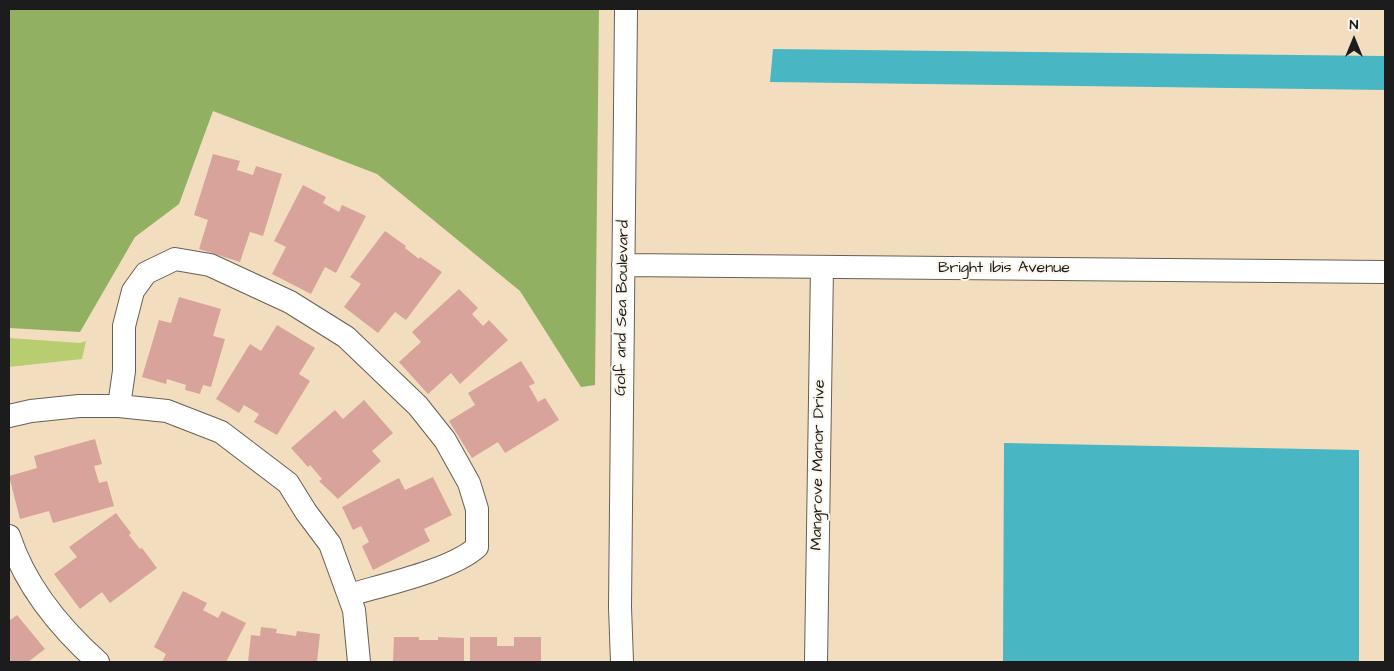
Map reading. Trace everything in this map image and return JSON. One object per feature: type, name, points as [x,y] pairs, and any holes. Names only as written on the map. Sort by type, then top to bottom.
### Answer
[{"type":"street","name":"Golf and Sea Boulevard","points":[[622,662],[620,607],[626,9]]},
{"type":"street","points":[[119,406],[124,371],[124,326],[133,291],[146,273],[175,259],[210,265],[290,302],[346,337],[418,406],[445,440],[469,483],[477,509],[477,547],[469,554],[424,573],[349,595]]},
{"type":"street","name":"Bright Ibis Avenue","points":[[624,265],[1385,272]]},
{"type":"street","name":"Mangrove Manor Drive","points":[[816,662],[822,268]]},
{"type":"street","points":[[9,416],[31,411],[79,406],[119,406],[168,411],[221,432],[288,483],[306,512],[330,544],[354,610],[359,662]]},
{"type":"street","points":[[9,536],[31,584],[58,621],[98,662]]},
{"type":"street","name":"Golf and Sea Boulevard","points":[[612,662],[620,607]]},
{"type":"green space","points":[[9,9],[599,9],[595,385],[581,387],[520,291],[377,174],[213,111],[179,204],[135,237],[80,332],[9,328]]},
{"type":"green space","points":[[9,338],[80,343],[86,341],[82,359],[9,367]]},
{"type":"water","points":[[773,49],[1385,56],[1385,90],[770,82]]},
{"type":"water","points":[[1004,443],[1359,450],[1359,662],[1003,662]]},
{"type":"building","points":[[213,154],[240,161],[237,170],[253,175],[256,166],[282,174],[263,236],[250,232],[240,262],[199,249],[208,220],[194,215]]},
{"type":"building","points":[[303,185],[326,197],[323,203],[339,212],[342,205],[366,216],[336,273],[325,267],[311,294],[272,274],[286,247],[274,241]]},
{"type":"building","points":[[385,231],[406,246],[405,248],[419,259],[420,257],[442,272],[406,320],[395,312],[378,333],[344,307],[361,284],[350,277]]},
{"type":"building","points":[[459,289],[478,308],[472,314],[483,326],[489,320],[508,340],[460,384],[451,373],[428,394],[399,362],[421,342],[412,332]]},
{"type":"building","points":[[179,297],[221,309],[213,336],[225,339],[211,387],[203,385],[200,394],[185,390],[186,385],[167,379],[166,384],[142,377],[159,320],[171,323]]},
{"type":"building","points":[[277,325],[315,348],[299,374],[310,381],[277,435],[254,422],[259,414],[244,405],[239,413],[216,399],[250,344],[261,351]]},
{"type":"building","points":[[521,361],[535,383],[529,386],[538,402],[545,398],[559,420],[505,453],[498,442],[472,458],[449,421],[475,405],[468,393]]},
{"type":"building","points":[[364,400],[393,433],[372,451],[381,461],[338,499],[319,481],[322,479],[310,465],[308,467],[291,448],[335,410],[343,419]]},
{"type":"building","points":[[95,439],[102,464],[94,466],[99,483],[107,481],[114,506],[53,523],[49,511],[20,519],[9,476],[37,468],[34,456]]},
{"type":"building","points":[[433,477],[452,515],[424,529],[430,541],[373,570],[362,546],[369,542],[361,526],[353,530],[342,507],[399,478],[405,490]]},
{"type":"building","points":[[116,513],[131,533],[129,535],[140,549],[142,548],[157,568],[110,603],[102,592],[80,609],[54,574],[77,557],[69,547]]},
{"type":"building","points":[[183,591],[207,603],[203,610],[218,618],[222,611],[246,623],[226,662],[162,662],[166,654],[154,647]]},
{"type":"building","points":[[17,615],[45,649],[28,662],[9,662],[9,621]]},
{"type":"building","points":[[261,627],[277,629],[276,633],[296,636],[297,631],[320,634],[317,662],[248,662],[251,635],[260,636]]},
{"type":"building","points":[[394,637],[419,637],[419,640],[438,640],[438,637],[464,638],[464,662],[393,662]]},
{"type":"building","points":[[470,637],[497,637],[497,646],[514,646],[514,637],[541,637],[541,662],[470,662]]}]
